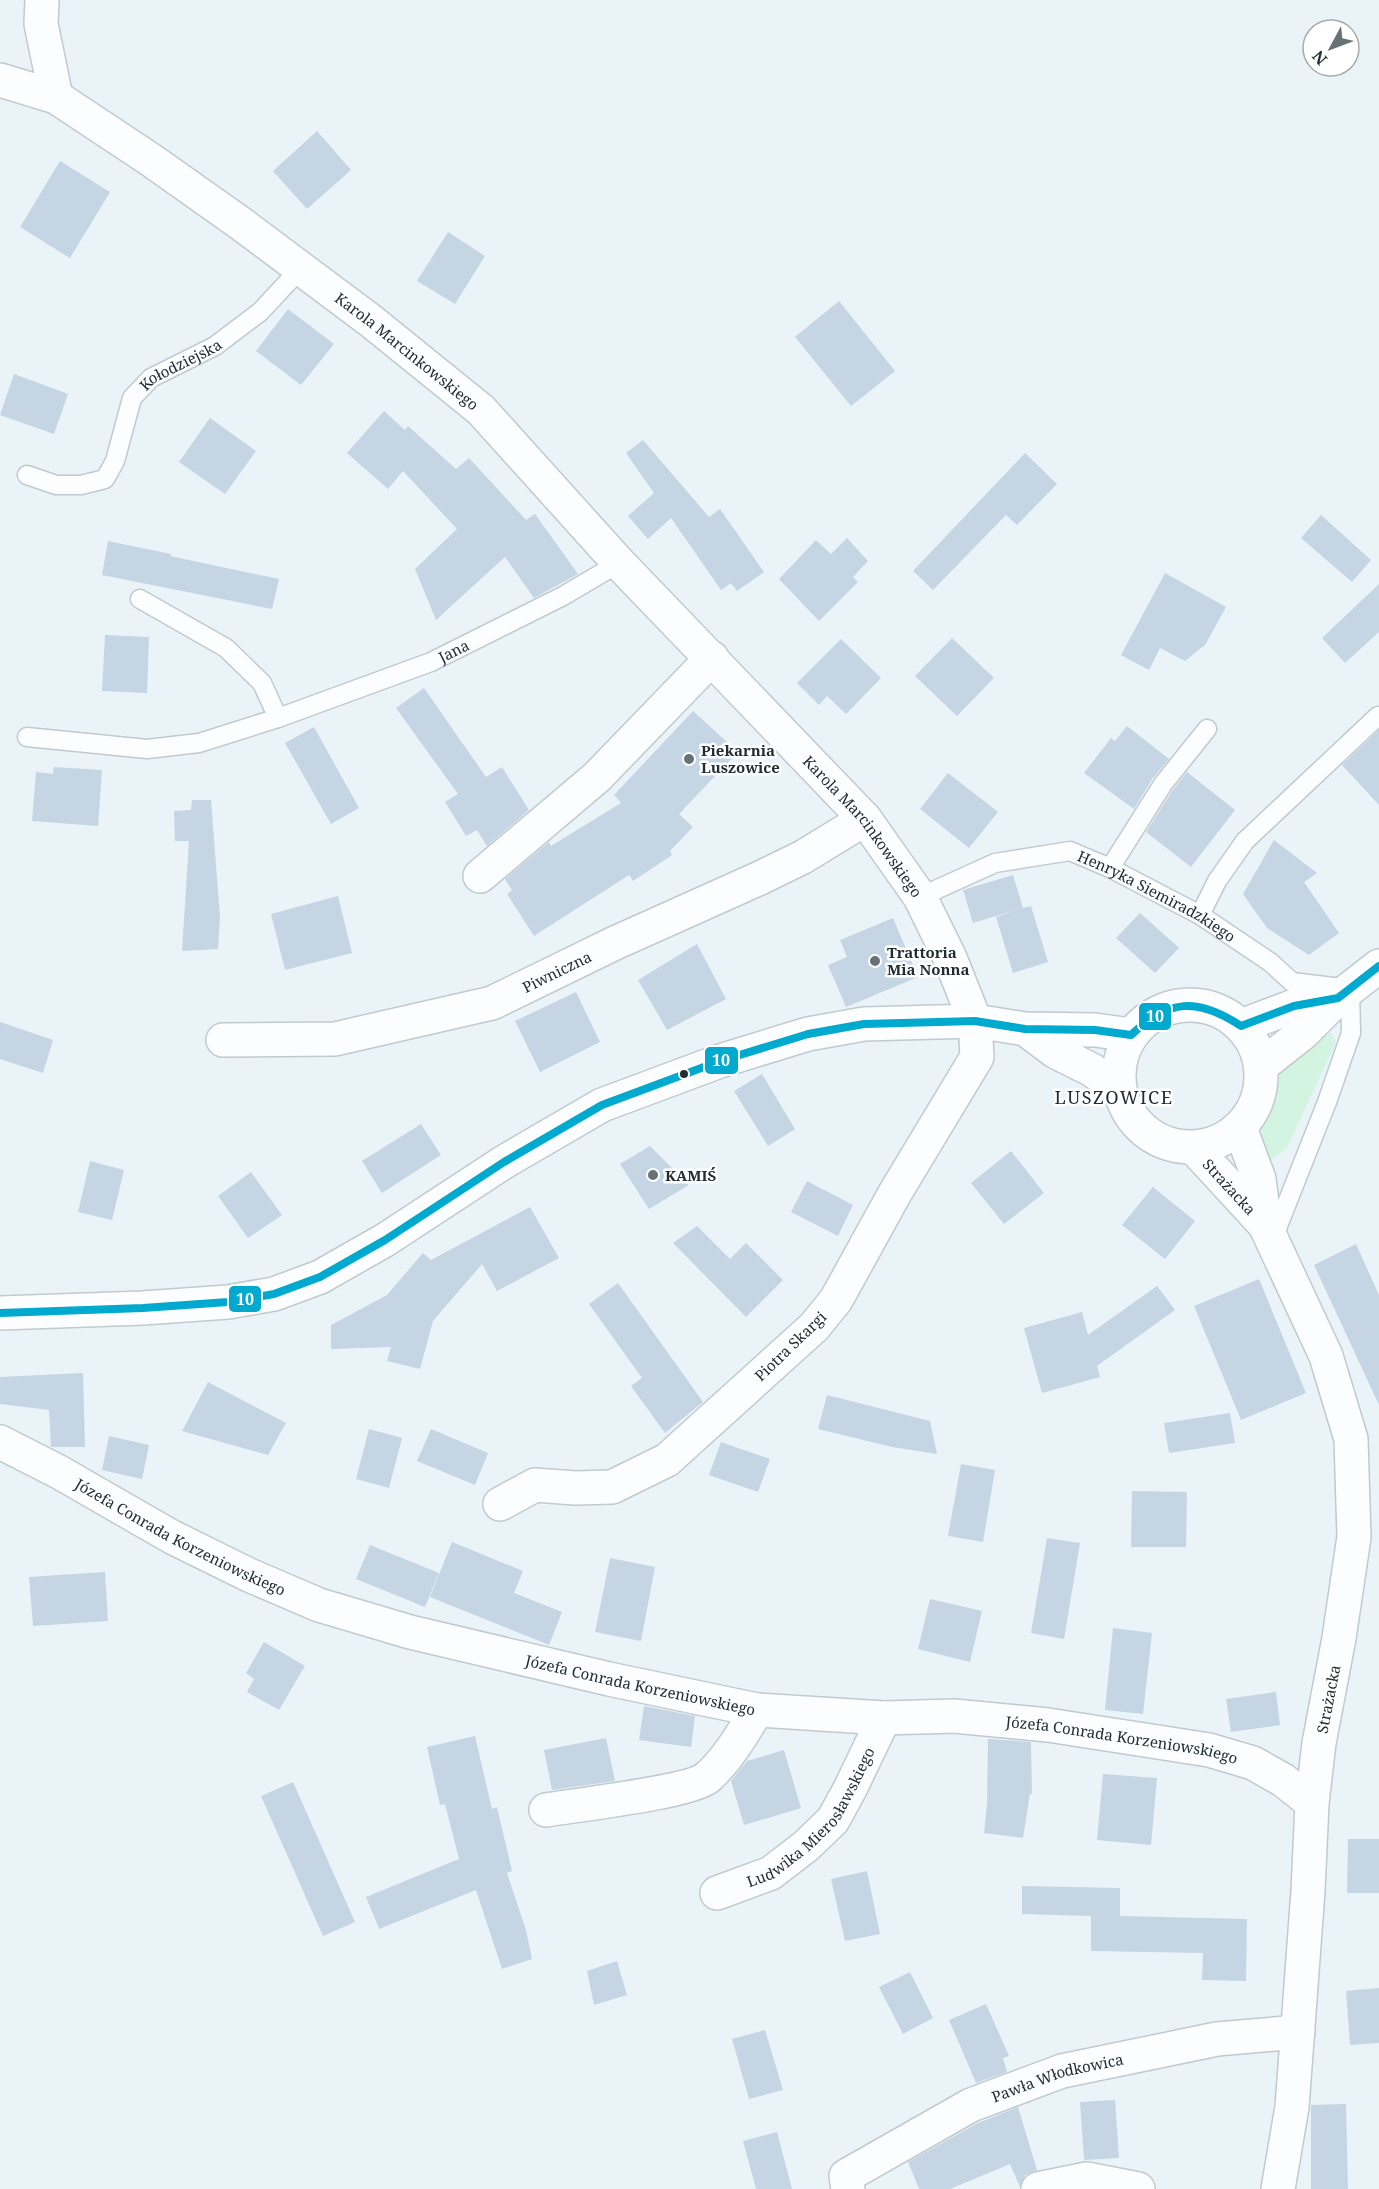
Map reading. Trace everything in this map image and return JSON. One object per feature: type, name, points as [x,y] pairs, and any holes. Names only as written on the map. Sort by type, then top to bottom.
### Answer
[{"type":"street","points":[[42,0],[41,24],[56,97]]},
{"type":"street","name":"Karola Marcinkowskiego","points":[[0,80],[56,97],[152,160],[371,321],[481,410],[619,563],[865,819],[920,897],[950,958],[975,1021]]},
{"type":"street","points":[[480,876],[597,777],[712,658]]},
{"type":"street","name":"Piwniczna","points":[[223,1040],[335,1039],[492,1003],[615,943],[803,857],[865,819]]},
{"type":"street","points":[[1261,1066],[1303,1033],[1344,994],[1379,966]]},
{"type":"street","points":[[1241,1026],[1294,1006],[1344,994]]},
{"type":"street","points":[[1184,1005],[1205,1006],[1224,1014],[1241,1026],[1250,1038],[1261,1066],[1261,1089],[1254,1110],[1240,1128],[1220,1142],[1195,1149],[1161,1142],[1133,1121],[1118,1089],[1119,1060],[1131,1035],[1145,1020],[1164,1009],[1184,1005]]},
{"type":"street","points":[[0,1313],[142,1308],[228,1302],[273,1294],[320,1277],[385,1240],[504,1162],[602,1105],[720,1061],[808,1034],[864,1024],[975,1021],[1025,1029],[1095,1030],[1131,1035]]},
{"type":"street","name":"Piotra Skargi","points":[[500,1504],[535,1485],[575,1488],[612,1487],[667,1460],[814,1327],[836,1300],[895,1193],[976,1057],[975,1021]]},
{"type":"street","points":[[1025,1029],[1056,1052],[1092,1070],[1118,1089]]},
{"type":"street","name":"Strażacka","points":[[1240,1128],[1259,1179],[1268,1233]]},
{"type":"street","name":"Strażacka","points":[[1195,1149],[1268,1233],[1326,1356],[1351,1439],[1354,1537],[1339,1638],[1319,1743],[1312,1803],[1292,2107],[1278,2189]]},
{"type":"street","name":"Józefa Conrada Korzeniowskiego","points":[[0,1442],[59,1472],[172,1537],[249,1575],[319,1605],[410,1632],[609,1679],[757,1710],[884,1718],[954,1716],[1048,1725],[1209,1750],[1252,1763],[1283,1780],[1312,1803]]},
{"type":"street","points":[[546,1810],[676,1790],[707,1779],[738,1740],[757,1710]]},
{"type":"street","name":"Ludwika Mierosławskiego","points":[[717,1893],[771,1873],[806,1846],[833,1820],[884,1718]]},
{"type":"street","name":"Pawła Włodkowica","points":[[848,2189],[846,2176],[971,2105],[1062,2071],[1218,2039],[1298,2032]]},
{"type":"street","points":[[1038,2189],[1086,2179],[1138,2189]]},
{"type":"lane","name":"Kołodziejska","points":[[27,475],[56,485],[81,485],[105,479],[116,460],[132,398],[151,378],[215,346],[260,312],[301,268]]},
{"type":"lane","name":"Jana","points":[[27,737],[147,749],[198,743],[278,718],[431,662],[563,596],[619,563]]},
{"type":"lane","points":[[140,599],[226,648],[262,683],[278,718]]},
{"type":"lane","points":[[1200,915],[1217,881],[1245,841],[1378,716]]},
{"type":"lane","points":[[1110,868],[1162,784],[1207,729]]},
{"type":"lane","name":"Henryka Siemiradzkiego","points":[[920,897],[995,863],[1070,851],[1110,868],[1200,915],[1270,962],[1292,982],[1344,994]]},
{"type":"lane","points":[[1268,1233],[1327,1102],[1351,1033],[1344,994]]},
{"type":"green space","points":[[1331,1033],[1336,1042],[1287,1148],[1265,1165],[1260,1145],[1259,1124],[1262,1103],[1269,1083],[1288,1063]]},
{"type":"building","points":[[317,131],[351,170],[307,209],[273,171]]},
{"type":"building","points":[[60,161],[110,192],[70,258],[20,227]]},
{"type":"building","points":[[448,232],[485,256],[455,304],[417,281]]},
{"type":"building","points":[[839,301],[895,371],[851,406],[795,337]]},
{"type":"building","points":[[288,309],[334,344],[301,385],[256,351]]},
{"type":"building","points":[[14,374],[68,394],[54,434],[0,415]]},
{"type":"building","points":[[384,411],[405,430],[408,426],[456,469],[469,458],[526,520],[535,514],[578,574],[534,598],[505,557],[436,620],[415,569],[457,529],[403,471],[388,489],[347,453]]},
{"type":"building","points":[[210,418],[256,451],[225,494],[179,462]]},
{"type":"building","points":[[643,440],[709,517],[720,509],[764,572],[737,591],[731,583],[721,590],[671,518],[648,539],[628,516],[654,493],[626,453]]},
{"type":"building","points":[[1025,453],[1057,484],[1017,525],[1006,515],[933,590],[913,571]]},
{"type":"building","points":[[1321,515],[1371,560],[1352,582],[1301,538]]},
{"type":"building","points":[[847,538],[868,561],[853,577],[858,582],[819,621],[779,579],[816,540],[831,554]]},
{"type":"building","points":[[108,541],[279,579],[272,609],[102,575]]},
{"type":"building","points":[[1165,573],[1226,607],[1205,645],[1185,661],[1160,648],[1149,670],[1121,655]]},
{"type":"building","points":[[1379,584],[1379,632],[1345,663],[1322,638]]},
{"type":"building","points":[[105,635],[149,637],[147,693],[102,691]]},
{"type":"building","points":[[952,638],[994,678],[957,716],[915,676]]},
{"type":"building","points":[[841,639],[881,678],[846,714],[827,696],[819,705],[797,683]]},
{"type":"building","points":[[424,688],[486,777],[502,767],[529,810],[487,846],[477,830],[466,836],[445,802],[458,794],[396,708]]},
{"type":"building","points":[[693,711],[738,752],[679,814],[693,827],[670,851],[672,855],[633,881],[629,875],[534,936],[507,894],[512,890],[505,879],[549,842],[551,846],[621,803],[614,795]]},
{"type":"building","points":[[1127,726],[1169,759],[1153,778],[1134,809],[1084,773],[1111,738],[1115,741]]},
{"type":"building","points":[[314,727],[359,808],[331,824],[285,743]]},
{"type":"building","points":[[1379,730],[1379,805],[1342,765]]},
{"type":"building","points":[[54,767],[102,770],[98,826],[32,821],[36,772],[53,774]]},
{"type":"building","points":[[1187,772],[1235,810],[1191,867],[1146,832]]},
{"type":"building","points":[[948,773],[998,812],[969,848],[920,809]]},
{"type":"building","points":[[192,800],[211,800],[220,917],[218,949],[182,951],[189,841],[175,841],[174,811],[191,810]]},
{"type":"building","points":[[1274,840],[1317,873],[1304,882],[1339,933],[1309,955],[1267,928],[1243,894]]},
{"type":"building","points":[[1013,875],[1023,908],[1031,906],[1048,962],[1013,973],[996,917],[1019,909],[973,923],[963,890]]},
{"type":"building","points":[[338,896],[352,953],[285,970],[271,914]]},
{"type":"building","points":[[1140,913],[1179,948],[1155,973],[1116,938]]},
{"type":"building","name":"Trattoria Mia Nonna","points":[[893,918],[918,977],[846,1007],[828,965],[847,957],[840,940]]},
{"type":"building","points":[[697,944],[726,999],[667,1030],[638,980]]},
{"type":"building","points":[[576,992],[600,1042],[540,1072],[515,1021]]},
{"type":"building","points":[[0,1022],[53,1040],[43,1073],[0,1059]]},
{"type":"building","points":[[762,1074],[795,1129],[768,1146],[734,1091]]},
{"type":"building","points":[[421,1124],[441,1155],[382,1193],[362,1161]]},
{"type":"building","name":"KAMIŚ","points":[[650,1146],[689,1185],[649,1209],[620,1164]]},
{"type":"building","points":[[1011,1151],[1044,1193],[1004,1224],[971,1183]]},
{"type":"building","points":[[90,1161],[124,1170],[112,1220],[78,1212]]},
{"type":"building","points":[[251,1172],[282,1215],[248,1238],[218,1196]]},
{"type":"building","points":[[807,1181],[853,1205],[838,1236],[791,1212]]},
{"type":"building","points":[[1153,1187],[1195,1221],[1165,1259],[1122,1225]]},
{"type":"building","points":[[530,1207],[559,1258],[497,1291],[482,1264],[433,1321],[420,1369],[387,1361],[391,1347],[331,1349],[331,1325],[387,1295],[423,1253],[431,1260]]},
{"type":"building","points":[[697,1226],[730,1259],[746,1243],[783,1280],[746,1317],[673,1243]]},
{"type":"building","points":[[1356,1244],[1379,1295],[1379,1405],[1314,1265]]},
{"type":"building","points":[[1259,1279],[1306,1393],[1241,1420],[1194,1306]]},
{"type":"building","points":[[618,1283],[703,1402],[665,1433],[631,1386],[642,1378],[589,1304]]},
{"type":"building","points":[[1157,1286],[1175,1310],[1097,1366],[1100,1377],[1042,1393],[1024,1328],[1082,1312],[1088,1335]]},
{"type":"building","points":[[83,1373],[85,1447],[51,1447],[49,1410],[0,1404],[0,1377]]},
{"type":"building","points":[[208,1382],[286,1423],[268,1455],[182,1431]]},
{"type":"building","points":[[827,1395],[930,1421],[937,1454],[892,1447],[818,1429]]},
{"type":"building","points":[[1230,1413],[1235,1443],[1169,1453],[1164,1423]]},
{"type":"building","points":[[369,1429],[402,1438],[389,1488],[356,1479]]},
{"type":"building","points":[[431,1429],[488,1453],[475,1485],[417,1461]]},
{"type":"building","points":[[109,1436],[149,1445],[142,1479],[102,1470]]},
{"type":"building","points":[[721,1442],[770,1459],[758,1492],[709,1475]]},
{"type":"building","points":[[961,1464],[995,1470],[983,1542],[948,1536]]},
{"type":"building","points":[[1132,1491],[1187,1492],[1186,1547],[1131,1547]]},
{"type":"building","points":[[1047,1538],[1080,1543],[1064,1639],[1031,1633]]},
{"type":"building","points":[[452,1542],[523,1571],[514,1593],[562,1612],[549,1645],[430,1597]]},
{"type":"building","points":[[370,1545],[439,1573],[425,1607],[356,1579]]},
{"type":"building","points":[[610,1558],[655,1567],[641,1641],[595,1632]]},
{"type":"building","points":[[105,1572],[108,1621],[33,1626],[29,1577]]},
{"type":"building","points":[[930,1599],[982,1611],[970,1662],[918,1649]]},
{"type":"building","points":[[1113,1628],[1152,1633],[1143,1714],[1105,1710]]},
{"type":"building","points":[[264,1642],[305,1666],[279,1710],[247,1692],[254,1679],[246,1673]]},
{"type":"building","points":[[1276,1692],[1280,1725],[1231,1732],[1226,1699]]},
{"type":"building","points":[[644,1706],[695,1716],[691,1747],[639,1740]]},
{"type":"building","points":[[475,1736],[492,1809],[497,1807],[512,1871],[507,1873],[526,1930],[532,1959],[502,1969],[476,1890],[379,1929],[366,1897],[459,1859],[445,1804],[440,1805],[427,1747]]},
{"type":"building","points":[[606,1738],[615,1781],[552,1790],[544,1750]]},
{"type":"building","points":[[988,1739],[1031,1742],[1032,1794],[1030,1794],[1023,1838],[984,1833]]},
{"type":"building","points":[[784,1750],[801,1808],[744,1825],[731,1781],[747,1761]]},
{"type":"building","points":[[1103,1774],[1157,1778],[1151,1845],[1097,1840]]},
{"type":"building","points":[[293,1782],[355,1922],[323,1936],[261,1796]]},
{"type":"building","points":[[1348,1839],[1379,1839],[1379,1893],[1347,1893]]},
{"type":"building","points":[[867,1871],[880,1934],[845,1941],[831,1879]]},
{"type":"building","points":[[1022,1886],[1120,1888],[1120,1916],[1247,1919],[1246,1981],[1202,1980],[1203,1953],[1091,1951],[1091,1916],[1022,1914]]},
{"type":"building","points":[[617,1961],[627,1995],[594,2005],[587,1971]]},
{"type":"building","points":[[910,1972],[933,2018],[903,2034],[879,1987]]},
{"type":"building","points":[[1379,1988],[1379,2043],[1350,2045],[1346,1991]]},
{"type":"building","points":[[986,2004],[1009,2056],[1003,2058],[1007,2072],[976,2083],[949,2020]]},
{"type":"building","points":[[765,2030],[783,2090],[749,2099],[732,2039]]},
{"type":"building","points":[[1115,2100],[1119,2158],[1084,2160],[1080,2102]]},
{"type":"building","points":[[1346,2104],[1348,2189],[1311,2189],[1311,2105]]},
{"type":"building","points":[[1018,2107],[1037,2170],[1025,2175],[1020,2187],[1010,2164],[950,2189],[919,2189],[908,2162],[978,2123]]},
{"type":"building","points":[[777,2132],[792,2189],[756,2189],[743,2141]]},
{"type":"transit line","name":"10","points":[[0,1313],[143,1308],[228,1302],[274,1294],[320,1277],[385,1240],[504,1162],[602,1105],[720,1061],[808,1034],[864,1024],[975,1021],[1025,1029],[1095,1030],[1131,1035],[1158,1014],[1184,1006],[1211,1010],[1241,1026],[1294,1006],[1338,998],[1379,966]]},
{"type":"place","name":"Piekarnia Luszowice","points":[[689,759]]},
{"type":"place","name":"Trattoria Mia Nonna","points":[[875,961]]},
{"type":"place","name":"KAMIŚ","points":[[653,1175]]},
{"type":"district","name":"LUSZOWICE","points":[[1114,1097]]}]
